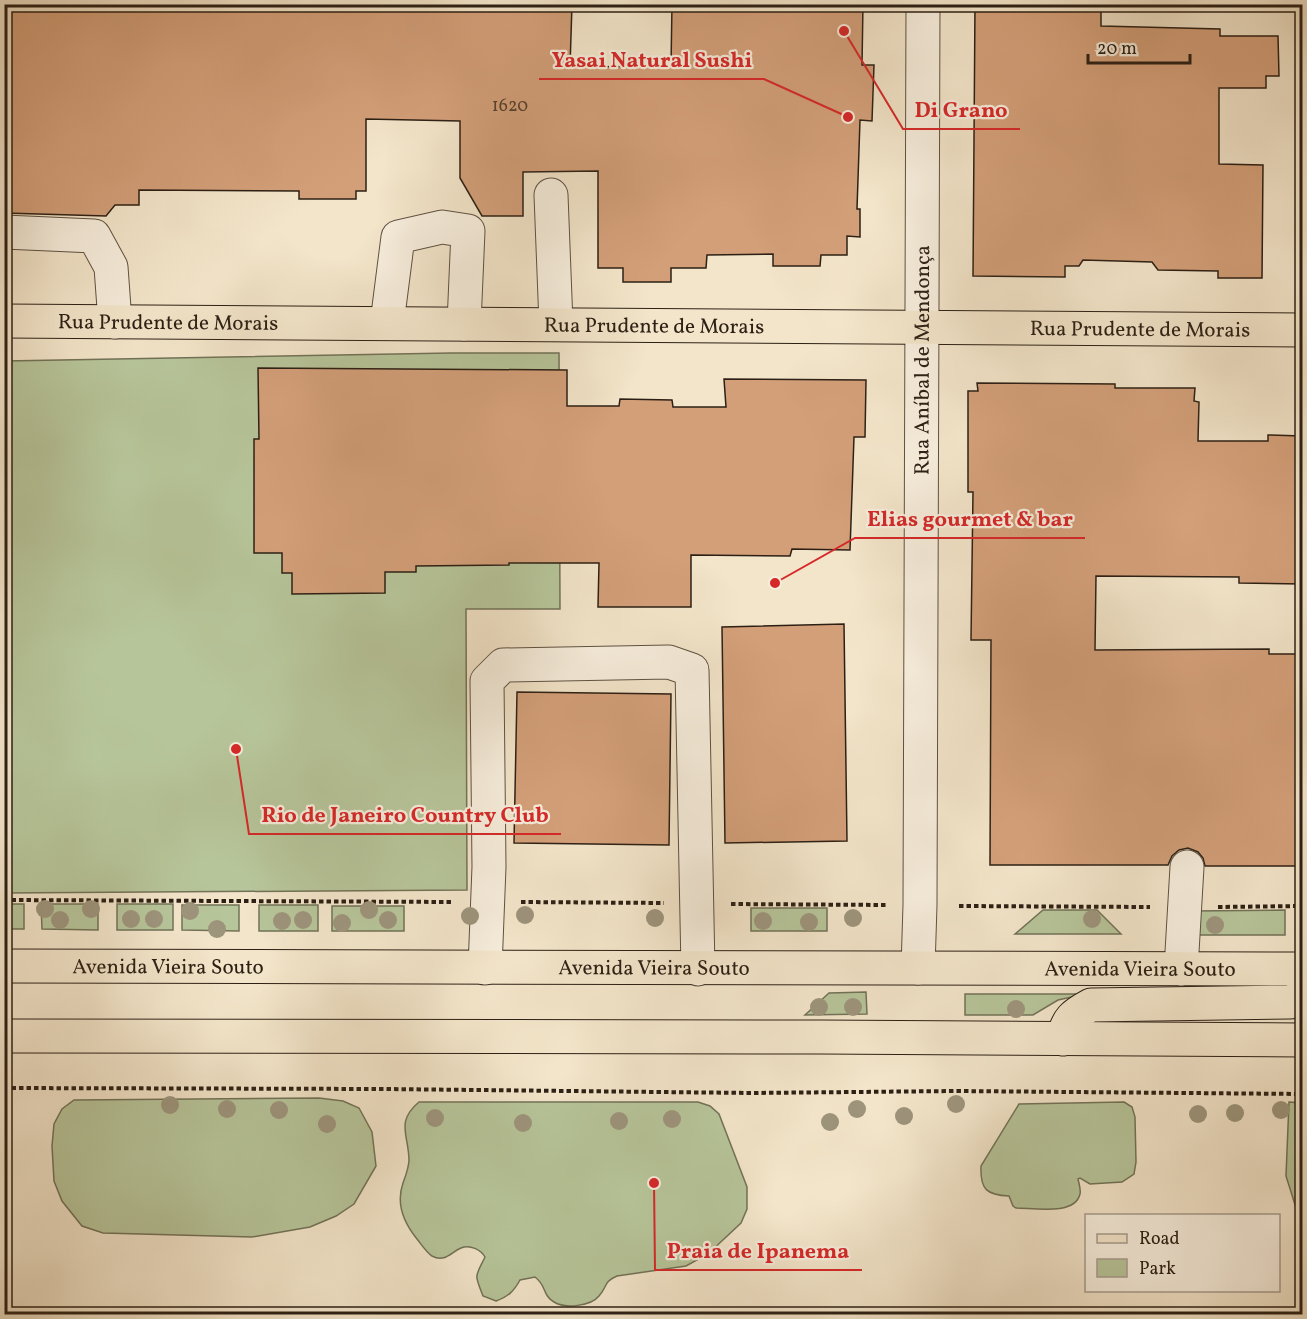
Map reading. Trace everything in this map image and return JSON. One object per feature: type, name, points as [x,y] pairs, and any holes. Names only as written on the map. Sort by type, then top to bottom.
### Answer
[{"type":"main road","name":"Rua Prudente de Morais","points":[[4,321],[1302,330]]},
{"type":"main road","name":"Avenida Vieira Souto","points":[[4,966],[1302,969]]},
{"type":"main road","points":[[1064,1039],[1066,1025],[1076,1013],[1091,1005],[1290,1002],[1302,997]]},
{"type":"main road","points":[[4,1035],[1302,1040]]},
{"type":"street","name":"Rua Aníbal de Mendonça","points":[[918,968],[923,4]]},
{"type":"street","points":[[551,195],[556,324]]},
{"type":"street","points":[[387,323],[398,237],[442,227],[468,231],[464,324]]},
{"type":"street","points":[[4,232],[94,236],[111,267],[115,322]]},
{"type":"street","points":[[485,968],[488,902],[487,681],[503,665],[669,662],[692,670],[690,969]]},
{"type":"street","points":[[681,835],[689,904]]},
{"type":"street","points":[[1181,969],[1187,867]]},
{"type":"path","points":[[4,900],[895,905]]},
{"type":"path","points":[[959,906],[1302,906]]},
{"type":"path","points":[[4,1088],[1302,1094]]},
{"type":"green space","points":[[559,353],[560,609],[466,609],[467,890],[5,893],[5,361]]},
{"type":"green space","points":[[4,904],[24,904],[24,929],[5,929]]},
{"type":"green space","points":[[41,904],[98,904],[98,930],[42,929]]},
{"type":"green space","points":[[117,904],[173,904],[173,930],[117,930]]},
{"type":"green space","points":[[182,905],[239,905],[239,931],[182,930]]},
{"type":"green space","points":[[259,905],[318,905],[318,931],[259,931]]},
{"type":"green space","points":[[332,906],[404,906],[404,931],[332,931]]},
{"type":"green space","points":[[751,908],[827,908],[827,931],[751,931]]},
{"type":"green space","points":[[1043,910],[1097,910],[1121,934],[1015,934]]},
{"type":"green space","points":[[1285,910],[1285,935],[1191,935],[1191,911]]},
{"type":"green space","points":[[866,992],[867,1014],[805,1015],[829,993]]},
{"type":"green space","points":[[965,994],[1077,994],[1077,996],[1058,1000],[1033,1015],[965,1015]]},
{"type":"green space","points":[[319,1098],[343,1101],[359,1108],[372,1132],[376,1166],[354,1204],[336,1216],[310,1227],[252,1237],[103,1233],[82,1226],[62,1201],[54,1181],[52,1146],[54,1124],[62,1109],[74,1100]]},
{"type":"green space","points":[[419,1102],[698,1102],[710,1106],[719,1114],[747,1187],[747,1209],[741,1223],[708,1254],[686,1266],[617,1276],[610,1280],[602,1293],[590,1302],[571,1306],[554,1302],[535,1277],[520,1280],[510,1293],[496,1301],[483,1296],[478,1283],[477,1276],[485,1257],[481,1252],[475,1248],[464,1247],[444,1258],[432,1256],[412,1233],[405,1220],[400,1198],[409,1161],[405,1123],[407,1116]]},
{"type":"green space","points":[[1124,1102],[1132,1107],[1135,1117],[1136,1162],[1134,1174],[1122,1182],[1090,1184],[1080,1178],[1078,1179],[1080,1194],[1077,1201],[1062,1208],[1052,1209],[1016,1208],[1009,1196],[986,1190],[982,1181],[981,1166],[1019,1104]]},
{"type":"green space","points":[[1289,1102],[1302,1103],[1302,1227],[1286,1176]]},
{"type":"building","points":[[4,4],[572,4],[570,67],[671,66],[672,4],[863,4],[862,65],[874,65],[872,121],[860,120],[857,209],[860,209],[860,237],[847,236],[847,255],[821,255],[820,266],[773,266],[773,254],[707,255],[706,268],[671,268],[671,282],[623,282],[623,268],[598,268],[598,171],[523,172],[523,216],[482,216],[460,178],[460,121],[366,119],[366,191],[356,191],[356,199],[299,199],[299,191],[139,190],[139,205],[115,205],[106,216],[4,213]]},
{"type":"building","points":[[975,4],[1101,4],[1101,26],[1220,29],[1220,36],[1278,36],[1279,76],[1266,76],[1266,88],[1219,88],[1219,164],[1263,165],[1262,278],[1218,278],[1218,271],[1158,270],[1152,262],[1083,260],[1079,266],[1065,266],[1065,277],[973,276]]},
{"type":"building","points":[[258,368],[567,370],[567,406],[619,406],[620,399],[672,400],[673,407],[726,407],[724,379],[866,380],[865,437],[854,437],[850,550],[792,549],[790,556],[691,555],[691,607],[598,607],[599,563],[416,566],[416,572],[385,572],[385,593],[292,594],[292,573],[282,573],[282,553],[254,553],[254,439],[259,439]]},
{"type":"building","points":[[977,383],[1115,384],[1115,388],[1195,388],[1194,401],[1199,402],[1198,441],[1268,441],[1268,435],[1302,436],[1302,584],[1239,583],[1239,577],[1096,576],[1095,650],[1269,649],[1269,654],[1302,654],[1302,866],[1205,866],[1198,852],[1188,848],[1179,850],[1172,856],[1168,865],[990,865],[991,640],[971,640],[973,492],[968,492],[968,391],[978,391]]},
{"type":"building","points":[[844,624],[847,841],[725,843],[722,627]]},
{"type":"building","points":[[517,692],[671,694],[669,845],[514,843]]},
{"type":"place","name":"Di Grano","points":[[844,31]]},
{"type":"place","name":"Yasai Natural Sushi","points":[[848,117]]},
{"type":"place","name":"Elias gourmet & bar","points":[[775,583]]},
{"type":"place","name":"Rio de Janeiro Country Club","points":[[236,749]]},
{"type":"place","name":"Praia de Ipanema","points":[[654,1183]]}]
